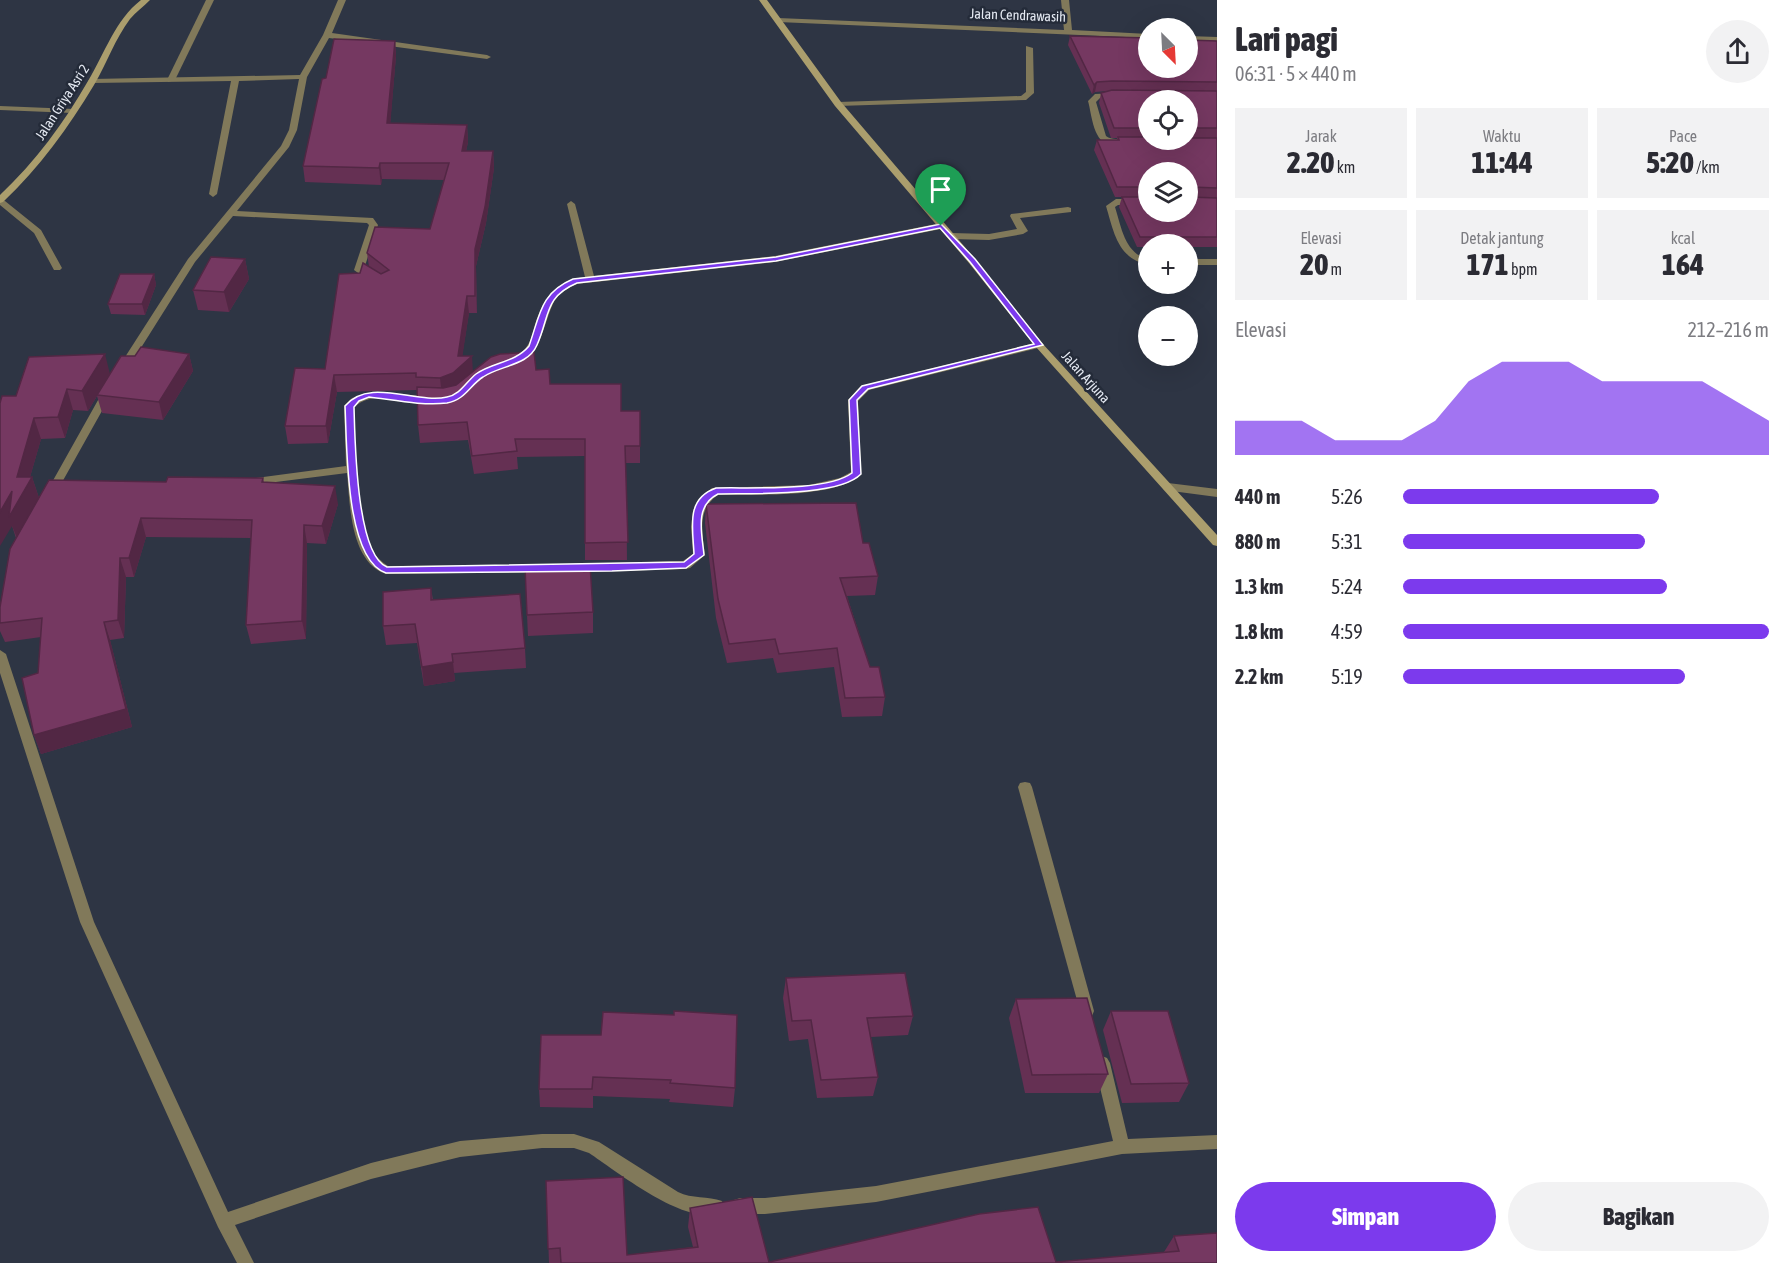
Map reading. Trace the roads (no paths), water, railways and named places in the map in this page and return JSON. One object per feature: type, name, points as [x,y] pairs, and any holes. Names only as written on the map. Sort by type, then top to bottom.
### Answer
[{"type":"street","name":"Jalan Griya Asri 2","points":[[0,200],[22,181],[44,154],[73,111],[92,81],[131,4],[146,0]]},
{"type":"street","points":[[171,80],[210,0]]},
{"type":"street","points":[[44,505],[61,485],[115,380],[191,261],[285,147],[293,130],[303,77],[327,35],[342,0]]},
{"type":"street","name":"Jalan Arjuna","points":[[763,0],[838,104],[951,236],[1039,345],[1217,542]]},
{"type":"street","points":[[1065,0],[1068,31]]},
{"type":"street","name":"Jalan Cendrawasih","points":[[778,20],[1138,35]]},
{"type":"street","points":[[327,35],[487,57]]},
{"type":"street","points":[[1198,38],[1217,39]]},
{"type":"street","points":[[838,104],[1023,98],[1030,93],[1029,48]]},
{"type":"street","points":[[92,81],[303,77]]},
{"type":"street","points":[[213,194],[236,78]]},
{"type":"street","points":[[1122,95],[1098,96],[1092,101],[1104,139],[1112,142],[1135,142]]},
{"type":"street","points":[[0,108],[73,111]]},
{"type":"street","points":[[0,200],[38,232],[57,268]]},
{"type":"street","points":[[1138,202],[1112,203],[1110,206],[1130,256],[1138,260]]},
{"type":"street","points":[[572,204],[590,278]]},
{"type":"street","points":[[951,236],[989,237],[1023,231],[1014,216],[1068,210]]},
{"type":"street","points":[[229,213],[370,220],[374,225],[359,270],[384,286]]},
{"type":"street","points":[[507,365],[522,358],[533,346],[550,297],[566,284],[590,278],[766,261],[941,226]]},
{"type":"street","points":[[1198,262],[1217,262]]},
{"type":"street","points":[[447,400],[369,395],[356,399],[349,406],[352,469],[359,528],[366,549],[378,567],[386,570],[686,565],[699,555],[696,513],[706,496],[716,491],[800,489],[847,481],[856,474],[853,400],[865,388],[1039,345]]},
{"type":"street","points":[[232,484],[265,482],[352,469]]},
{"type":"street","points":[[1168,488],[1217,493]]},
{"type":"street","points":[[0,654],[87,922],[224,1221],[246,1263]]},
{"type":"street","points":[[1025,787],[1092,1029]]},
{"type":"street","points":[[1099,1052],[1122,1147]]},
{"type":"street","points":[[224,1221],[371,1171],[460,1149],[542,1141],[574,1141],[592,1147],[672,1198],[688,1205],[708,1207],[765,1206],[876,1194],[1122,1147],[1217,1142]]}]
